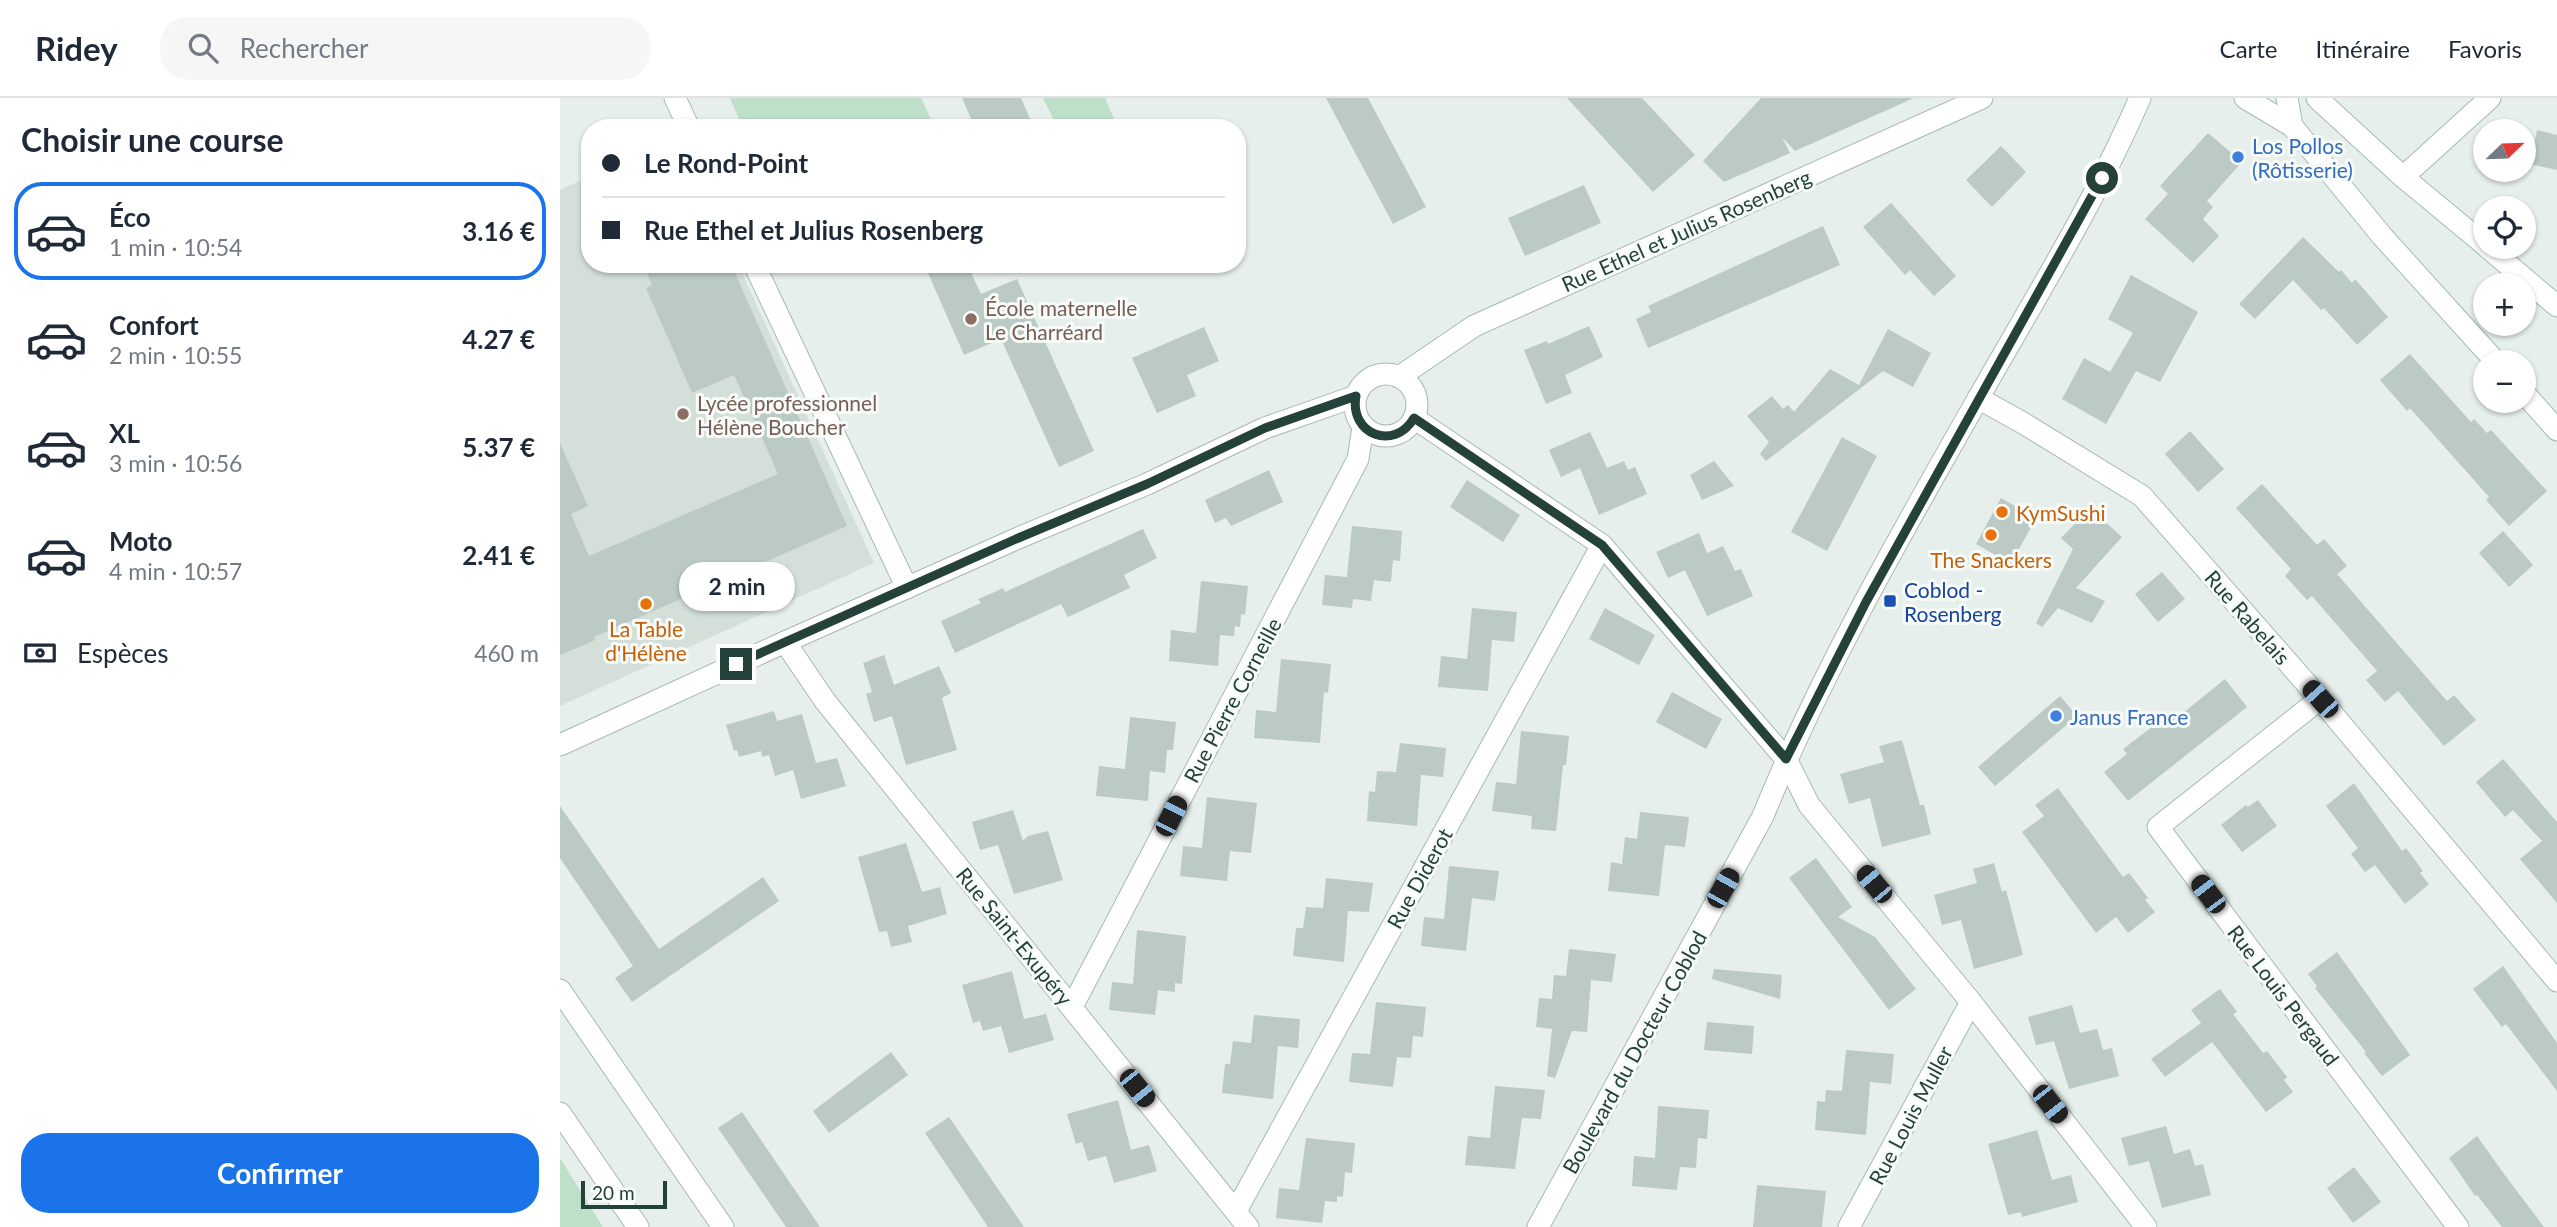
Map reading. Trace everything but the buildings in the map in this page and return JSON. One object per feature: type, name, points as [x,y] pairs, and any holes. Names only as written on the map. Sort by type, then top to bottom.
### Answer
[{"type":"street","points":[[675,98],[685,119]]},
{"type":"street","name":"Rue Ethel et Julius Rosenberg","points":[[560,745],[785,642],[1147,484],[1265,428],[1356,396],[1368,379],[1388,374],[1399,377],[1474,326],[1982,98]]},
{"type":"street","name":"Boulevard du Docteur Coblod","points":[[1538,1227],[1763,816],[1786,759],[1866,602],[1978,398],[2068,243],[2140,98]]},
{"type":"street","points":[[2245,98],[2292,127],[2382,236],[2485,350]]},
{"type":"street","points":[[2287,98],[2292,127]]},
{"type":"street","points":[[2317,98],[2403,177],[2473,235]]},
{"type":"street","points":[[2403,177],[2490,98]]},
{"type":"street","points":[[2501,259],[2557,306]]},
{"type":"street","points":[[758,273],[907,588]]},
{"type":"street","points":[[1356,396],[1356,412],[1363,426],[1376,435],[1391,436],[1404,430],[1414,418],[1417,405],[1413,391],[1399,377]]},
{"type":"street","name":"Rue Rabelais","points":[[1978,398],[2142,496],[2320,699],[2557,981]]},
{"type":"street","points":[[2536,406],[2557,430]]},
{"type":"street","points":[[1414,418],[1602,545],[1786,759],[1809,806],[1971,1002],[2146,1227]]},
{"type":"street","name":"Rue Pierre Corneille","points":[[1072,1007],[1358,458],[1363,426]]},
{"type":"street","name":"Rue Diderot","points":[[1242,1219],[1602,545]]},
{"type":"street","name":"Rue Saint-Exupéry","points":[[785,642],[825,701],[1242,1219]]},
{"type":"street","name":"Rue Louis Pergaud","points":[[2320,699],[2158,827],[2458,1227]]},
{"type":"street","points":[[560,990],[723,1227]]},
{"type":"street","name":"Rue Louis Muller","points":[[1849,1227],[1971,1002]]},
{"type":"street","points":[[560,1113],[638,1227]]},
{"type":"shaded area","name":"Lycée professionnel Hélène Boucher","points":[[581,180],[581,273],[742,273],[874,563],[560,706],[560,190]]},
{"type":"green space","points":[[730,98],[921,98],[931,119],[739,119]]},
{"type":"green space","points":[[1043,98],[1105,98],[1114,119],[1054,119]]},
{"type":"green space","points":[[560,1158],[603,1227],[560,1227]]},
{"type":"place","name":"Los Pollos (Rôtisserie)","points":[[2238,157]]},
{"type":"place","name":"École maternelle Le Charréard","points":[[971,319]]},
{"type":"place","name":"Lycée professionnel Hélène Boucher","points":[[683,414]]},
{"type":"place","name":"KymSushi","points":[[2002,512]]},
{"type":"place","name":"The Snackers","points":[[1991,535]]},
{"type":"place","name":"Coblod - Rosenberg","points":[[1890,601]]},
{"type":"place","name":"La Table d'Hélène","points":[[646,604]]},
{"type":"place","name":"Janus France","points":[[2056,716]]},
{"type":"route","points":[[736,664],[1016,539],[1147,484],[1265,428],[1356,396],[1358,420],[1369,431],[1376,435],[1391,436],[1404,430],[1414,418],[1602,545],[1786,759],[1866,602],[2102,178]]}]
